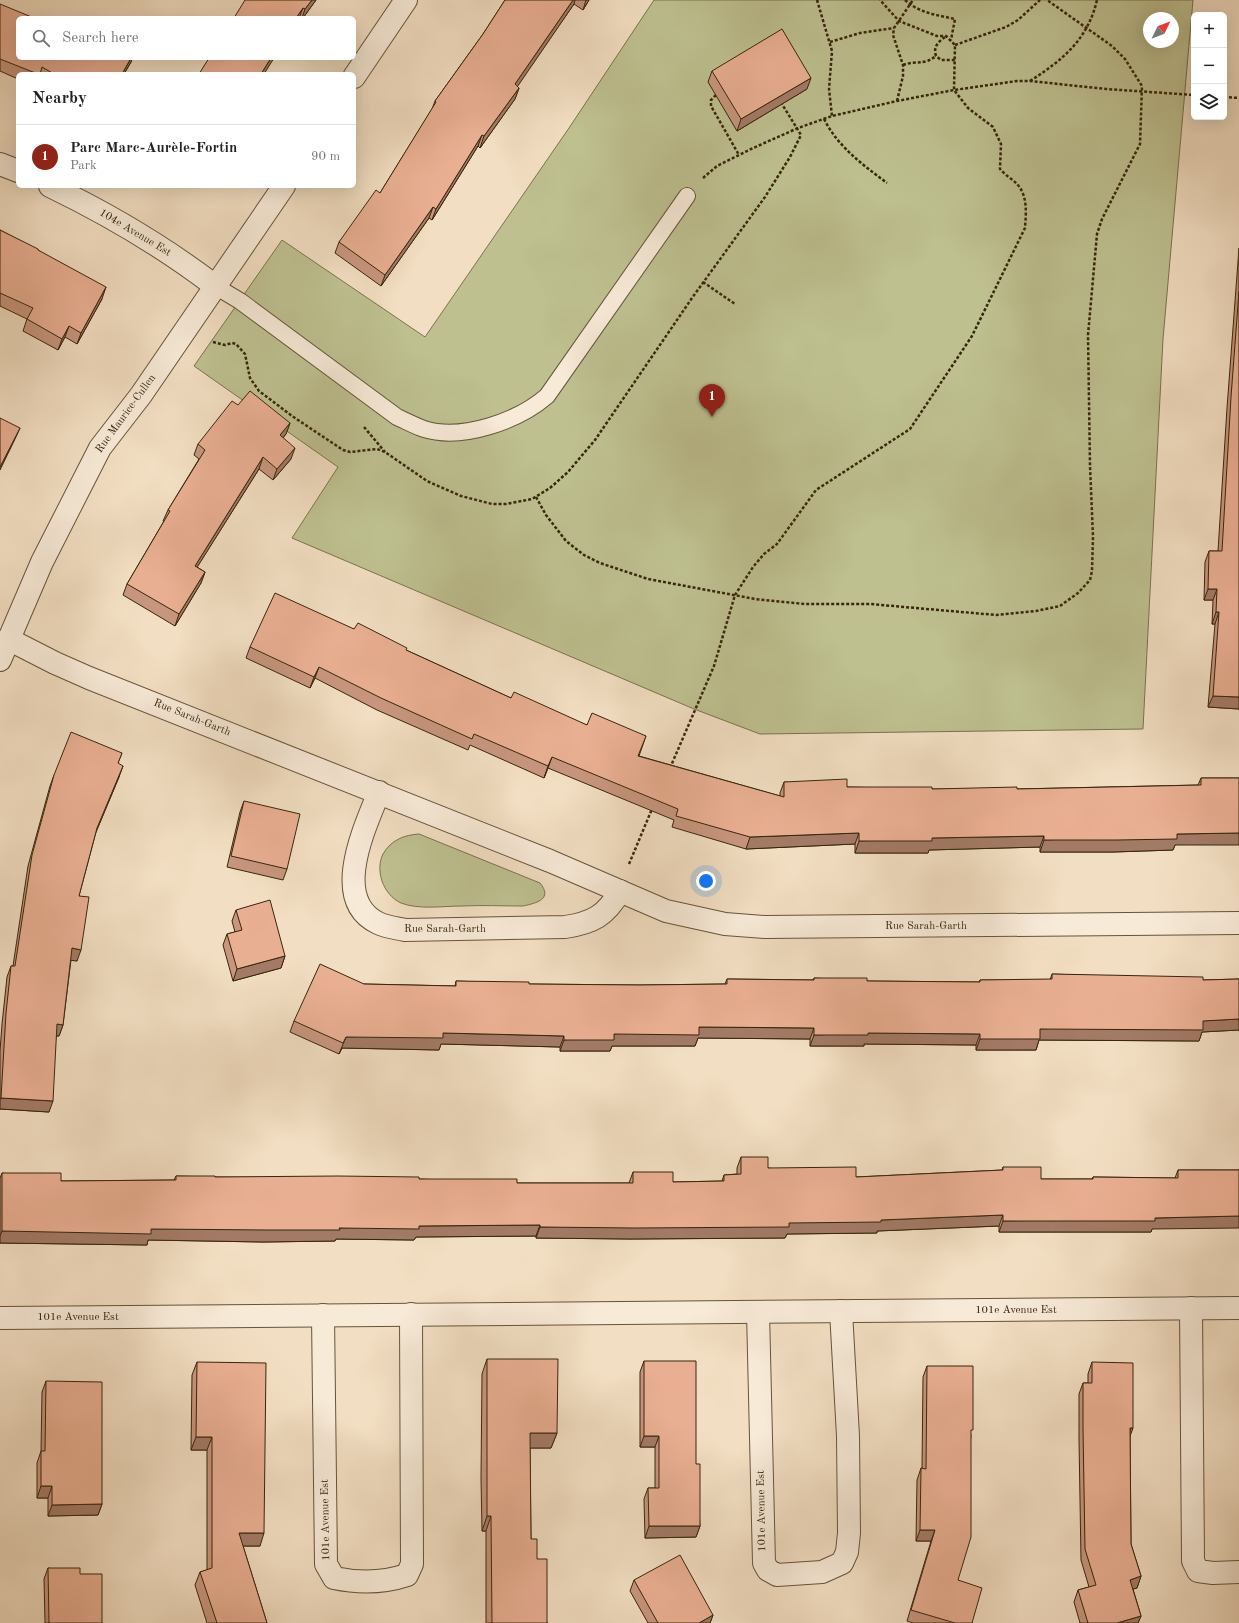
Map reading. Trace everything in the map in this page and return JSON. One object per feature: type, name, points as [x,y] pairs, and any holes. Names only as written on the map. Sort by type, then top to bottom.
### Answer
[{"type":"street","points":[[356,74],[406,0]]},
{"type":"street","points":[[0,164],[16,170]]},
{"type":"street","name":"104e Avenue Est","points":[[54,188],[134,231],[181,261],[215,286]]},
{"type":"street","name":"Rue Maurice-Cullen","points":[[0,660],[8,638],[44,556],[100,448],[141,395],[283,188]]},
{"type":"street","name":"Rue Sarah-Garth","points":[[8,638],[55,663],[89,678],[550,861],[666,911],[705,920],[746,926],[1239,923]]},
{"type":"street","name":"Rue Sarah-Garth","points":[[379,792],[363,832],[353,881],[354,892],[360,907],[371,919],[379,924],[405,930],[565,926],[590,922],[601,915],[615,900],[620,891]]},
{"type":"street","points":[[1191,1308],[1193,1561],[1198,1570],[1213,1573],[1239,1572]]},
{"type":"street","name":"101e Avenue Est","points":[[0,1318],[1239,1308]]},
{"type":"street","name":"101e Avenue Est","points":[[758,1312],[764,1563],[768,1570],[777,1575],[822,1572],[842,1563],[847,1552],[849,1533],[848,1436],[841,1311]]},
{"type":"street","name":"101e Avenue Est","points":[[323,1315],[326,1564],[334,1578],[369,1582],[392,1580],[407,1575],[412,1564],[411,1314]]},
{"type":"lane","points":[[215,286],[240,301],[396,416],[425,430],[439,432],[475,430],[510,419],[538,404],[547,396],[686,196]]},
{"type":"path","points":[[817,0],[832,51],[829,88],[832,116]]},
{"type":"path","points":[[667,774],[714,666],[735,595],[753,567],[764,554],[778,544],[816,490],[910,429],[972,336],[1024,228],[1026,212],[1023,192],[1016,183],[1007,177],[1000,169],[1001,144],[993,128],[968,108],[954,90],[955,45],[946,36],[937,36],[898,21],[880,0]]},
{"type":"path","points":[[905,0],[910,5],[929,14],[955,19],[951,40]]},
{"type":"path","points":[[897,101],[903,76],[903,65],[893,34],[894,28],[898,21],[913,0]]},
{"type":"path","points":[[955,45],[1006,27],[1018,20],[1040,0]]},
{"type":"path","points":[[536,497],[546,515],[566,541],[584,555],[600,563],[648,579],[735,595],[805,604],[870,604],[996,615],[1036,611],[1060,606],[1078,593],[1090,580],[1092,571],[1093,536],[1090,466],[1088,335],[1097,241],[1102,219],[1140,144],[1142,92],[1136,75],[1112,46],[1087,26],[1047,0]]},
{"type":"path","points":[[1030,81],[1068,53],[1081,38],[1097,0]]},
{"type":"path","points":[[830,42],[860,34],[894,28]]},
{"type":"path","points":[[987,33],[988,37]]},
{"type":"path","points":[[946,36],[938,42],[935,47],[936,56],[942,60],[954,60]]},
{"type":"path","points":[[903,65],[909,63],[928,62],[936,56]]},
{"type":"path","points":[[698,182],[717,166],[798,128],[832,116],[954,90],[1030,81],[1142,92],[1191,95]]},
{"type":"path","points":[[716,95],[711,100],[711,106],[739,155]]},
{"type":"path","points":[[1227,97],[1239,98]]},
{"type":"path","points":[[212,342],[225,345],[232,343],[236,344],[245,354],[250,378],[259,391],[335,446],[350,452],[377,449],[385,452],[427,481],[478,502],[506,504],[536,497],[550,488],[568,472],[595,440],[704,282],[765,197],[790,157],[801,135],[782,104]]},
{"type":"path","points":[[824,119],[835,138],[855,158],[887,183]]},
{"type":"path","points":[[704,282],[735,304]]},
{"type":"path","points":[[360,422],[385,452]]},
{"type":"path","points":[[628,868],[655,803]]},
{"type":"green space","points":[[654,0],[1193,0],[1163,339],[1143,729],[760,734],[694,709],[292,538],[338,467],[194,366],[282,240],[425,337],[569,128]]},
{"type":"green space","points":[[419,834],[540,883],[544,888],[544,897],[538,902],[523,906],[423,907],[401,903],[392,897],[383,884],[380,871],[381,860],[386,849],[398,839]]},
{"type":"building","points":[[245,0],[312,0],[305,9],[303,8],[297,16],[235,16]]},
{"type":"building","points":[[505,0],[573,0],[515,84],[519,88],[484,136],[482,135],[436,209],[433,207],[385,275],[339,242],[376,190],[380,193],[436,102],[435,101],[483,34]]},
{"type":"building","points":[[0,4],[29,16],[16,16],[16,60],[130,60],[123,72],[51,72],[42,67],[41,72],[33,72],[0,59]]},
{"type":"building","points":[[782,29],[811,78],[741,119],[712,71]]},
{"type":"building","points":[[208,60],[270,60],[262,72],[200,72]]},
{"type":"building","points":[[0,230],[38,249],[106,287],[81,333],[69,326],[62,339],[27,319],[33,308],[0,293]]},
{"type":"building","points":[[1239,291],[1239,697],[1213,696],[1219,612],[1216,612],[1217,589],[1208,589],[1209,551],[1222,551]]},
{"type":"building","points":[[250,391],[290,423],[280,435],[295,448],[277,469],[263,457],[195,566],[205,572],[179,614],[127,584],[170,511],[168,510],[205,450],[198,444],[232,401],[238,405]]},
{"type":"building","points":[[0,418],[20,428],[0,467]]},
{"type":"building","points":[[275,593],[354,629],[358,623],[407,648],[406,650],[511,698],[514,692],[587,725],[592,713],[646,736],[638,756],[784,797],[784,782],[847,779],[847,787],[932,787],[932,789],[1017,787],[1017,789],[1201,785],[1201,778],[1239,778],[1239,833],[1177,834],[1177,839],[1117,840],[1044,840],[1044,836],[932,838],[932,841],[859,841],[859,833],[750,837],[676,816],[678,809],[552,757],[548,766],[474,734],[472,739],[381,698],[319,667],[314,677],[250,647]]},
{"type":"building","points":[[71,732],[122,753],[118,763],[123,766],[97,828],[79,896],[89,897],[81,950],[72,948],[63,1025],[57,1024],[53,1101],[1,1098],[6,1013],[11,966],[15,966],[32,855],[54,775]]},
{"type":"building","points":[[244,801],[300,814],[287,869],[231,856]]},
{"type":"building","points":[[270,900],[285,956],[237,969],[227,934],[242,930],[236,910]]},
{"type":"building","points":[[320,964],[364,984],[456,986],[456,981],[529,982],[529,984],[639,985],[727,984],[727,979],[814,980],[814,978],[867,978],[867,981],[980,982],[980,980],[1052,979],[1052,974],[1203,977],[1203,980],[1239,979],[1239,1019],[1203,1021],[1203,1030],[1040,1029],[1040,1039],[980,1039],[980,1034],[868,1033],[868,1035],[814,1035],[814,1028],[699,1027],[699,1035],[614,1034],[614,1040],[564,1040],[564,1036],[443,1033],[443,1038],[346,1037],[343,1043],[294,1021]]},
{"type":"building","points":[[741,1157],[768,1157],[768,1168],[856,1167],[856,1177],[1003,1170],[1003,1167],[1041,1167],[1041,1179],[1093,1179],[1093,1177],[1178,1178],[1178,1170],[1239,1170],[1239,1216],[1155,1218],[1155,1221],[1003,1221],[1003,1215],[881,1220],[881,1222],[789,1223],[789,1227],[634,1228],[540,1227],[540,1225],[419,1226],[419,1229],[339,1228],[340,1230],[151,1229],[151,1234],[2,1231],[2,1173],[61,1173],[61,1181],[176,1180],[176,1176],[338,1176],[419,1177],[419,1179],[517,1179],[517,1183],[633,1183],[633,1172],[673,1172],[673,1182],[724,1181],[724,1175],[741,1174]]},
{"type":"building","points":[[487,1359],[558,1359],[557,1433],[530,1433],[531,1539],[537,1539],[537,1559],[547,1559],[547,1623],[492,1623],[491,1516],[487,1516]]},
{"type":"building","points":[[644,1361],[696,1361],[696,1464],[700,1464],[700,1526],[649,1526],[648,1488],[659,1488],[659,1436],[644,1436]]},
{"type":"building","points":[[197,1362],[266,1363],[264,1533],[239,1533],[267,1623],[217,1623],[200,1572],[212,1568],[212,1437],[196,1437]]},
{"type":"building","points":[[1092,1362],[1133,1363],[1133,1428],[1130,1428],[1131,1544],[1141,1576],[1130,1580],[1141,1616],[1117,1623],[1088,1623],[1078,1590],[1096,1585],[1085,1549],[1083,1383],[1092,1383]]},
{"type":"building","points":[[927,1366],[973,1366],[973,1430],[971,1430],[971,1537],[958,1580],[982,1588],[972,1623],[955,1623],[911,1610],[935,1530],[920,1530],[921,1468],[926,1469]]},
{"type":"building","points":[[46,1381],[102,1382],[102,1504],[52,1505],[52,1486],[41,1486],[41,1451],[45,1451]]},
{"type":"building","points":[[680,1555],[713,1615],[699,1623],[658,1623],[634,1580]]},
{"type":"building","points":[[48,1568],[80,1568],[80,1574],[102,1574],[102,1623],[49,1623]]},
{"type":"place","name":"Parc Marc-Aurèle-Fortin","points":[[712,417]]}]
